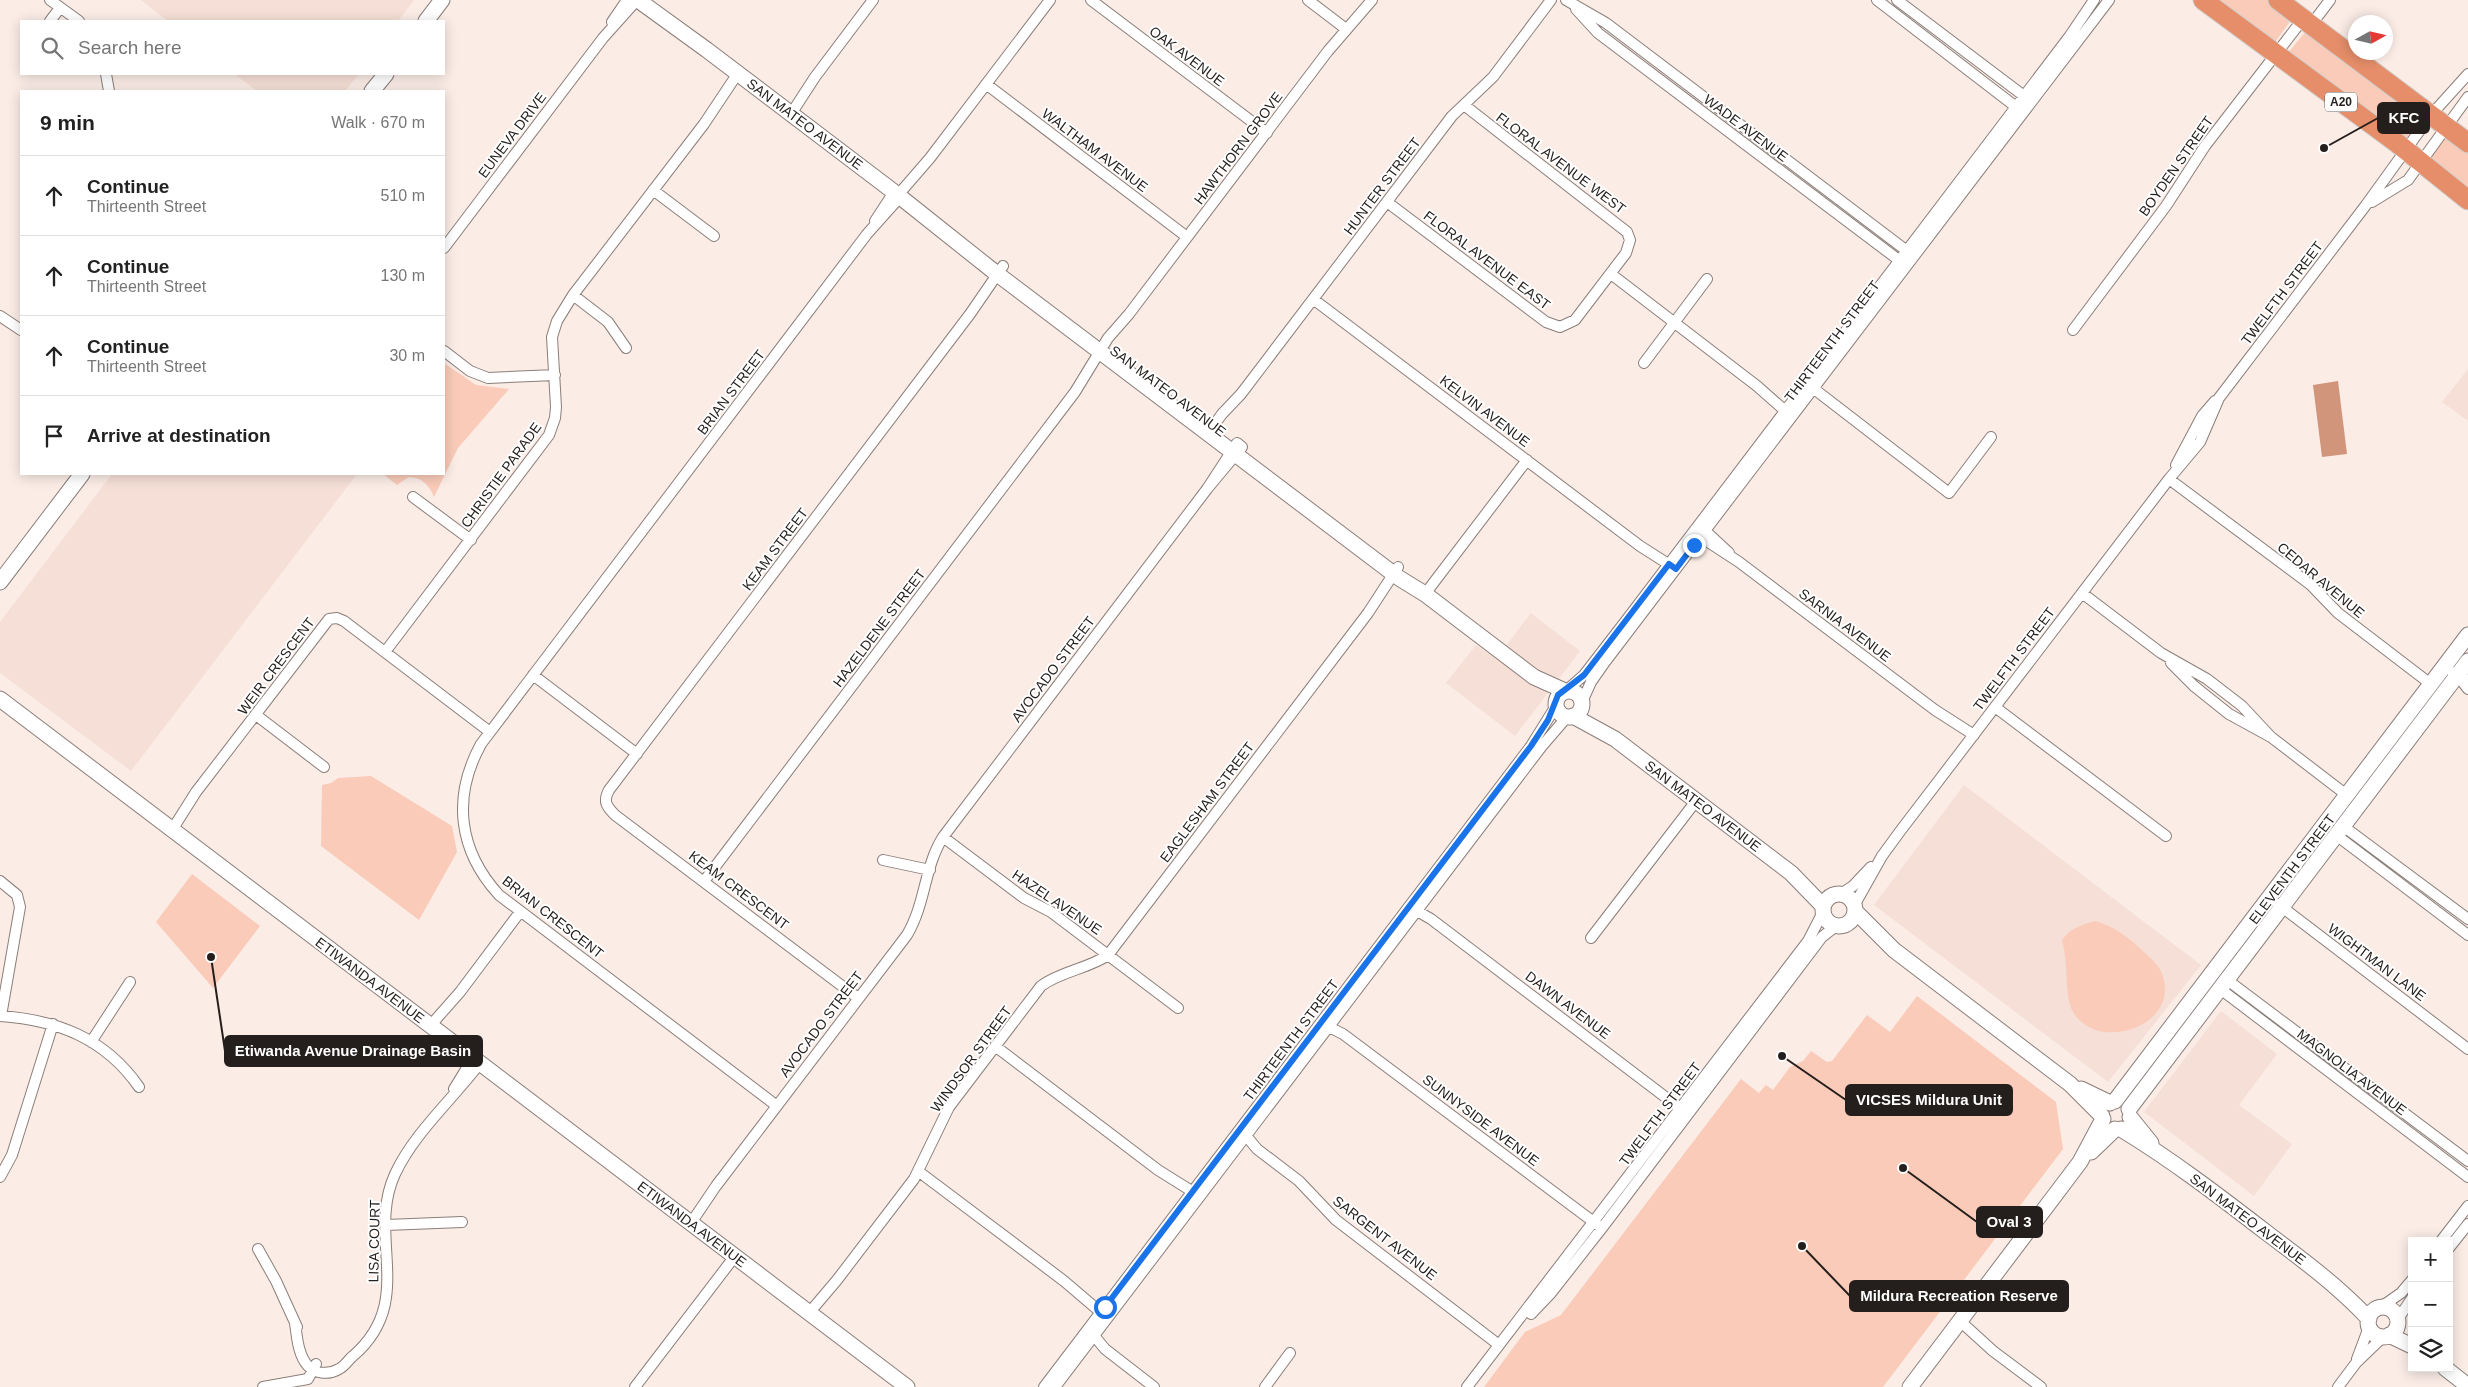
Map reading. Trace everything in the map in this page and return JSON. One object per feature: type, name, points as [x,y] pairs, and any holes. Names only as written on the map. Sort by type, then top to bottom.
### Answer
[{"type":"highway","name":"A20","points":[[2203,0],[2406,150],[2468,200]]},
{"type":"highway","points":[[2278,0],[2468,143]]},
{"type":"street","points":[[50,0],[78,20]]},
{"type":"street","points":[[427,20],[442,0]]},
{"type":"street","name":"EUNEVA DRIVE","points":[[603,38],[627,0]]},
{"type":"street","name":"EUNEVA DRIVE","points":[[445,247],[603,38],[637,0]]},
{"type":"street","name":"SAN MATEO AVENUE","points":[[637,0],[708,50],[1003,272],[1561,697]]},
{"type":"street","name":"SAN MATEO AVENUE","points":[[650,0],[692,32],[708,50]]},
{"type":"street","points":[[788,112],[873,0]]},
{"type":"street","name":"BRIAN STREET","points":[[616,566],[867,234],[930,158],[1050,0]]},
{"type":"street","name":"OAK AVENUE","points":[[1091,0],[1267,133]]},
{"type":"street","points":[[1308,0],[1346,29]]},
{"type":"street","name":"HAWTHORN GROVE","points":[[1105,349],[1129,314],[1346,29],[1372,0]]},
{"type":"street","name":"HUNTER STREET","points":[[1213,431],[1387,202],[1464,105],[1493,77],[1551,0]]},
{"type":"street","points":[[1876,0],[2020,109]]},
{"type":"street","points":[[1897,0],[2028,98]]},
{"type":"street","name":"THIRTEENTH STREET","points":[[1055,1387],[1106,1312],[1415,906],[1535,740],[1561,697],[1584,675],[1670,569],[2020,109],[2094,0]]},
{"type":"street","name":"THIRTEENTH STREET","points":[[2028,98],[2109,0]]},
{"type":"street","name":"BOYDEN STREET","points":[[2073,330],[2166,206],[2205,146],[2277,54],[2330,0]]},
{"type":"street","name":"WADE AVENUE","points":[[1573,2],[1606,23],[1910,253]]},
{"type":"street","name":"WADE AVENUE","points":[[1573,2],[1598,33],[1903,263]]},
{"type":"street","points":[[51,20],[60,8]]},
{"type":"street","name":"TWELFTH STREET","points":[[1685,1112],[1808,941],[1830,902],[1853,886],[1882,856],[2169,479],[2205,411],[2219,398],[2366,205],[2431,115],[2468,74]]},
{"type":"street","points":[[106,75],[109,90]]},
{"type":"street","points":[[373,90],[385,75]]},
{"type":"street","name":"CHRISTIE PARADE","points":[[385,652],[549,435],[556,418],[552,343],[554,328],[560,314],[741,75]]},
{"type":"street","name":"WALTHAM AVENUE","points":[[986,84],[1188,237]]},
{"type":"street","name":"TWELFTH STREET","points":[[2366,205],[2405,182],[2468,97]]},
{"type":"street","name":"FLORAL AVENUE WEST","points":[[1464,105],[1627,232],[1629,247],[1611,274]]},
{"type":"street","points":[[653,190],[714,236]]},
{"type":"street","name":"FLORAL AVENUE EAST","points":[[1387,202],[1552,325],[1566,326],[1575,320],[1611,274]]},
{"type":"street","name":"KEAM STREET","points":[[605,803],[609,790],[1003,272]]},
{"type":"street","points":[[1611,274],[1790,411]]},
{"type":"street","points":[[1644,363],[1707,279]]},
{"type":"street","points":[[573,295],[608,322],[626,348]]},
{"type":"street","name":"KELVIN AVENUE","points":[[1313,299],[1670,569]]},
{"type":"street","points":[[0,316],[20,327]]},
{"type":"street","name":"HAZELDENE STREET","points":[[705,880],[1076,392],[1095,370],[1105,349]]},
{"type":"street","points":[[445,352],[470,371],[488,378],[505,379],[555,375]]},
{"type":"street","points":[[1810,385],[1950,492],[1991,437]]},
{"type":"street","name":"AVOCADO STREET","points":[[689,1222],[914,924],[923,899],[936,850],[943,837],[1237,449]]},
{"type":"street","points":[[1425,594],[1527,460]]},
{"type":"street","points":[[0,582],[81,475]]},
{"type":"street","name":"CEDAR AVENUE","points":[[2169,479],[2311,586],[2344,618],[2432,685]]},
{"type":"street","points":[[412,497],[470,540]]},
{"type":"street","name":"SARNIA AVENUE","points":[[1699,531],[1971,738]]},
{"type":"street","name":"BRIAN CRESCENT","points":[[616,566],[533,674],[490,732],[475,756],[465,782],[464,823],[469,848],[481,873],[499,895],[777,1106]]},
{"type":"street","name":"THIRTEENTH STREET","points":[[1582,703],[1591,682],[1670,569]]},
{"type":"street","name":"EAGLESHAM STREET","points":[[1048,981],[1098,961],[1108,955],[1398,573]]},
{"type":"street","points":[[2082,593],[2161,653],[2194,686],[2222,708],[2271,737],[2348,796]]},
{"type":"street","name":"WEIR CRESCENT","points":[[169,828],[329,619],[341,619],[490,732]]},
{"type":"street","name":"ELEVENTH STREET","points":[[2457,674],[2468,635]]},
{"type":"street","name":"ELEVENTH STREET","points":[[1910,1387],[2080,1162],[2108,1110],[2211,975],[2275,903],[2468,661]]},
{"type":"street","points":[[533,674],[637,754]]},
{"type":"street","points":[[2457,674],[2468,689]]},
{"type":"street","name":"ELEVENTH STREET","points":[[2336,828],[2348,796],[2432,685],[2457,674]]},
{"type":"street","points":[[1579,694],[1582,703],[1580,711],[1570,717],[1560,714],[1561,697],[1579,694]]},
{"type":"street","name":"ETIWANDA AVENUE","points":[[0,699],[907,1387]]},
{"type":"street","name":"SAN MATEO AVENUE","points":[[1582,703],[1615,739],[1830,902]]},
{"type":"street","points":[[1995,707],[2166,836]]},
{"type":"street","points":[[256,715],[324,766]]},
{"type":"street","name":"SAN MATEO AVENUE","points":[[1570,717],[1615,739]]},
{"type":"street","name":"THIRTEENTH STREET","points":[[1415,906],[1549,737],[1570,717]]},
{"type":"street","points":[[1591,938],[1696,800]]},
{"type":"street","name":"KEAM CRESCENT","points":[[605,803],[615,814],[705,880],[858,998]]},
{"type":"street","points":[[2336,828],[2468,919]]},
{"type":"street","points":[[2336,828],[2468,935]]},
{"type":"street","name":"HAZEL AVENUE","points":[[943,837],[1024,898],[1045,907],[1178,1008]]},
{"type":"street","name":"TWELFTH STREET","points":[[1855,908],[1882,856]]},
{"type":"street","points":[[882,860],[930,870]]},
{"type":"street","points":[[0,881],[17,896],[20,908],[1,1016],[25,1018],[53,1024],[75,1032],[120,1063],[139,1087]]},
{"type":"street","points":[[1894,950],[1827,921],[1830,902],[1850,897],[1855,908],[1894,950],[2070,1084],[2108,1110]]},
{"type":"street","name":"ELEVENTH STREET","points":[[2080,1162],[2124,1121],[2223,984],[2275,903]]},
{"type":"street","name":"WIGHTMAN LANE","points":[[2275,903],[2468,1049]]},
{"type":"street","name":"DAWN AVENUE","points":[[1415,906],[1685,1112]]},
{"type":"street","points":[[1840,926],[1852,921],[1855,908]]},
{"type":"street","points":[[433,1028],[520,912]]},
{"type":"street","name":"TWELFTH STREET","points":[[1467,1387],[1512,1329],[1542,1304],[1598,1225],[1822,937],[1840,926]]},
{"type":"street","points":[[2211,975],[2223,984]]},
{"type":"street","name":"WINDSOR STREET","points":[[811,1314],[918,1171],[946,1112],[1041,986],[1048,981]]},
{"type":"street","points":[[91,1042],[130,982]]},
{"type":"street","name":"MAGNOLIA AVENUE","points":[[2223,984],[2275,1016],[2468,1161]]},
{"type":"street","name":"MAGNOLIA AVENUE","points":[[2223,984],[2268,1025],[2468,1177]]},
{"type":"street","points":[[2268,1025],[2275,1016]]},
{"type":"street","name":"SUNNYSIDE AVENUE","points":[[1328,1021],[1598,1225]]},
{"type":"street","points":[[0,1177],[12,1155],[53,1024]]},
{"type":"street","points":[[2304,1052],[2311,1043]]},
{"type":"street","points":[[995,1046],[1194,1197]]},
{"type":"street","name":"LISA COURT","points":[[313,1367],[328,1366],[351,1358],[368,1342],[384,1310],[388,1286],[387,1199],[395,1174],[408,1153],[476,1060]]},
{"type":"street","points":[[2338,1079],[2346,1069]]},
{"type":"street","points":[[2374,1106],[2382,1096]]},
{"type":"street","points":[[2123,1103],[2124,1121],[2107,1126],[2108,1110],[2123,1103]]},
{"type":"street","points":[[2398,1124],[2406,1113]]},
{"type":"street","name":"SAN MATEO AVENUE","points":[[2124,1121],[2156,1150],[2374,1315]]},
{"type":"street","points":[[2422,1143],[2430,1132]]},
{"type":"street","name":"SARGENT AVENUE","points":[[1240,1136],[1299,1182],[1336,1220],[1499,1344]]},
{"type":"street","points":[[2446,1160],[2454,1150]]},
{"type":"street","points":[[918,1171],[1106,1312]]},
{"type":"street","points":[[2444,1237],[2468,1206]]},
{"type":"street","points":[[386,1225],[462,1222]]},
{"type":"street","points":[[2453,1243],[2468,1224]]},
{"type":"street","points":[[258,1249],[276,1281],[313,1367],[298,1380],[262,1387]]},
{"type":"street","points":[[635,1387],[734,1256]]},
{"type":"street","points":[[2356,1363],[2374,1315],[2401,1293],[2410,1282]]},
{"type":"street","points":[[2338,1387],[2356,1363],[2395,1330],[2408,1305]]},
{"type":"street","points":[[2374,1315],[2390,1308],[2408,1333]]},
{"type":"street","points":[[2374,1315],[2375,1334],[2408,1344]]},
{"type":"street","points":[[1958,1324],[2041,1387]]},
{"type":"street","points":[[1088,1337],[1154,1387]]},
{"type":"street","name":"THIRTEENTH STREET","points":[[1044,1387],[1088,1337]]},
{"type":"street","points":[[1264,1387],[1290,1353]]},
{"type":"street","points":[[2450,1372],[2468,1386]]},
{"type":"shaded area","points":[[141,0],[414,0],[399,20],[167,20]]},
{"type":"shaded area","points":[[2215,0],[2269,0],[2291,20],[2275,42]]},
{"type":"shaded area","points":[[2306,31],[2422,117],[2405,140],[2288,53]]},
{"type":"shaded area","points":[[235,75],[358,75],[346,90],[256,90]]},
{"type":"shaded area","points":[[2445,137],[2468,151],[2468,191],[2430,162],[2429,157]]},
{"type":"shaded area","points":[[445,364],[476,385],[509,389],[458,448],[445,475]]},
{"type":"shaded area","points":[[2468,369],[2468,421],[2442,402]]},
{"type":"shaded area","points":[[2338,381],[2347,454],[2322,457],[2313,385]]},
{"type":"shaded area","points":[[111,475],[356,475],[131,771],[0,673],[0,622]]},
{"type":"shaded area","points":[[384,475],[445,475],[434,497],[428,486],[418,479],[409,477],[397,485]]},
{"type":"shaded area","points":[[1531,613],[1580,651],[1515,736],[1446,683],[1476,645],[1496,659]]},
{"type":"shaded area","points":[[371,776],[452,826],[457,852],[419,920],[321,846],[322,785],[331,783],[338,778]]},
{"type":"shaded area","points":[[1964,785],[2201,965],[2108,1082],[1874,905]]},
{"type":"shaded area","points":[[192,874],[260,926],[213,988],[156,922]]},
{"type":"shaded area","points":[[2095,921],[2121,933],[2154,962],[2162,974],[2165,992],[2160,1007],[2149,1019],[2135,1028],[2118,1032],[2101,1031],[2085,1025],[2073,1012],[2070,1005],[2062,941],[2072,930]]},
{"type":"shaded area","points":[[1917,996],[2056,1102],[2063,1149],[1883,1387],[1484,1387],[1525,1332],[1561,1315],[1741,1079],[1759,1093],[1766,1085],[1773,1090],[1790,1067],[1803,1061],[1811,1051],[1827,1062],[1832,1061],[1867,1015],[1890,1032]]},
{"type":"shaded area","points":[[2221,1011],[2277,1054],[2239,1105],[2292,1144],[2254,1196],[2144,1112]]},
{"type":"place","name":"KFC","points":[[2324,148]]},
{"type":"place","name":"Etiwanda Avenue Drainage Basin","points":[[211,957]]},
{"type":"place","name":"VICSES Mildura Unit","points":[[1782,1056]]},
{"type":"place","name":"Oval 3","points":[[1903,1168]]},
{"type":"place","name":"Mildura Recreation Reserve","points":[[1802,1246]]},
{"type":"route","points":[[1105,1307],[1531,746],[1556,706],[1555,702],[1558,695],[1567,690],[1584,675],[1669,564],[1676,569],[1694,545]]}]
